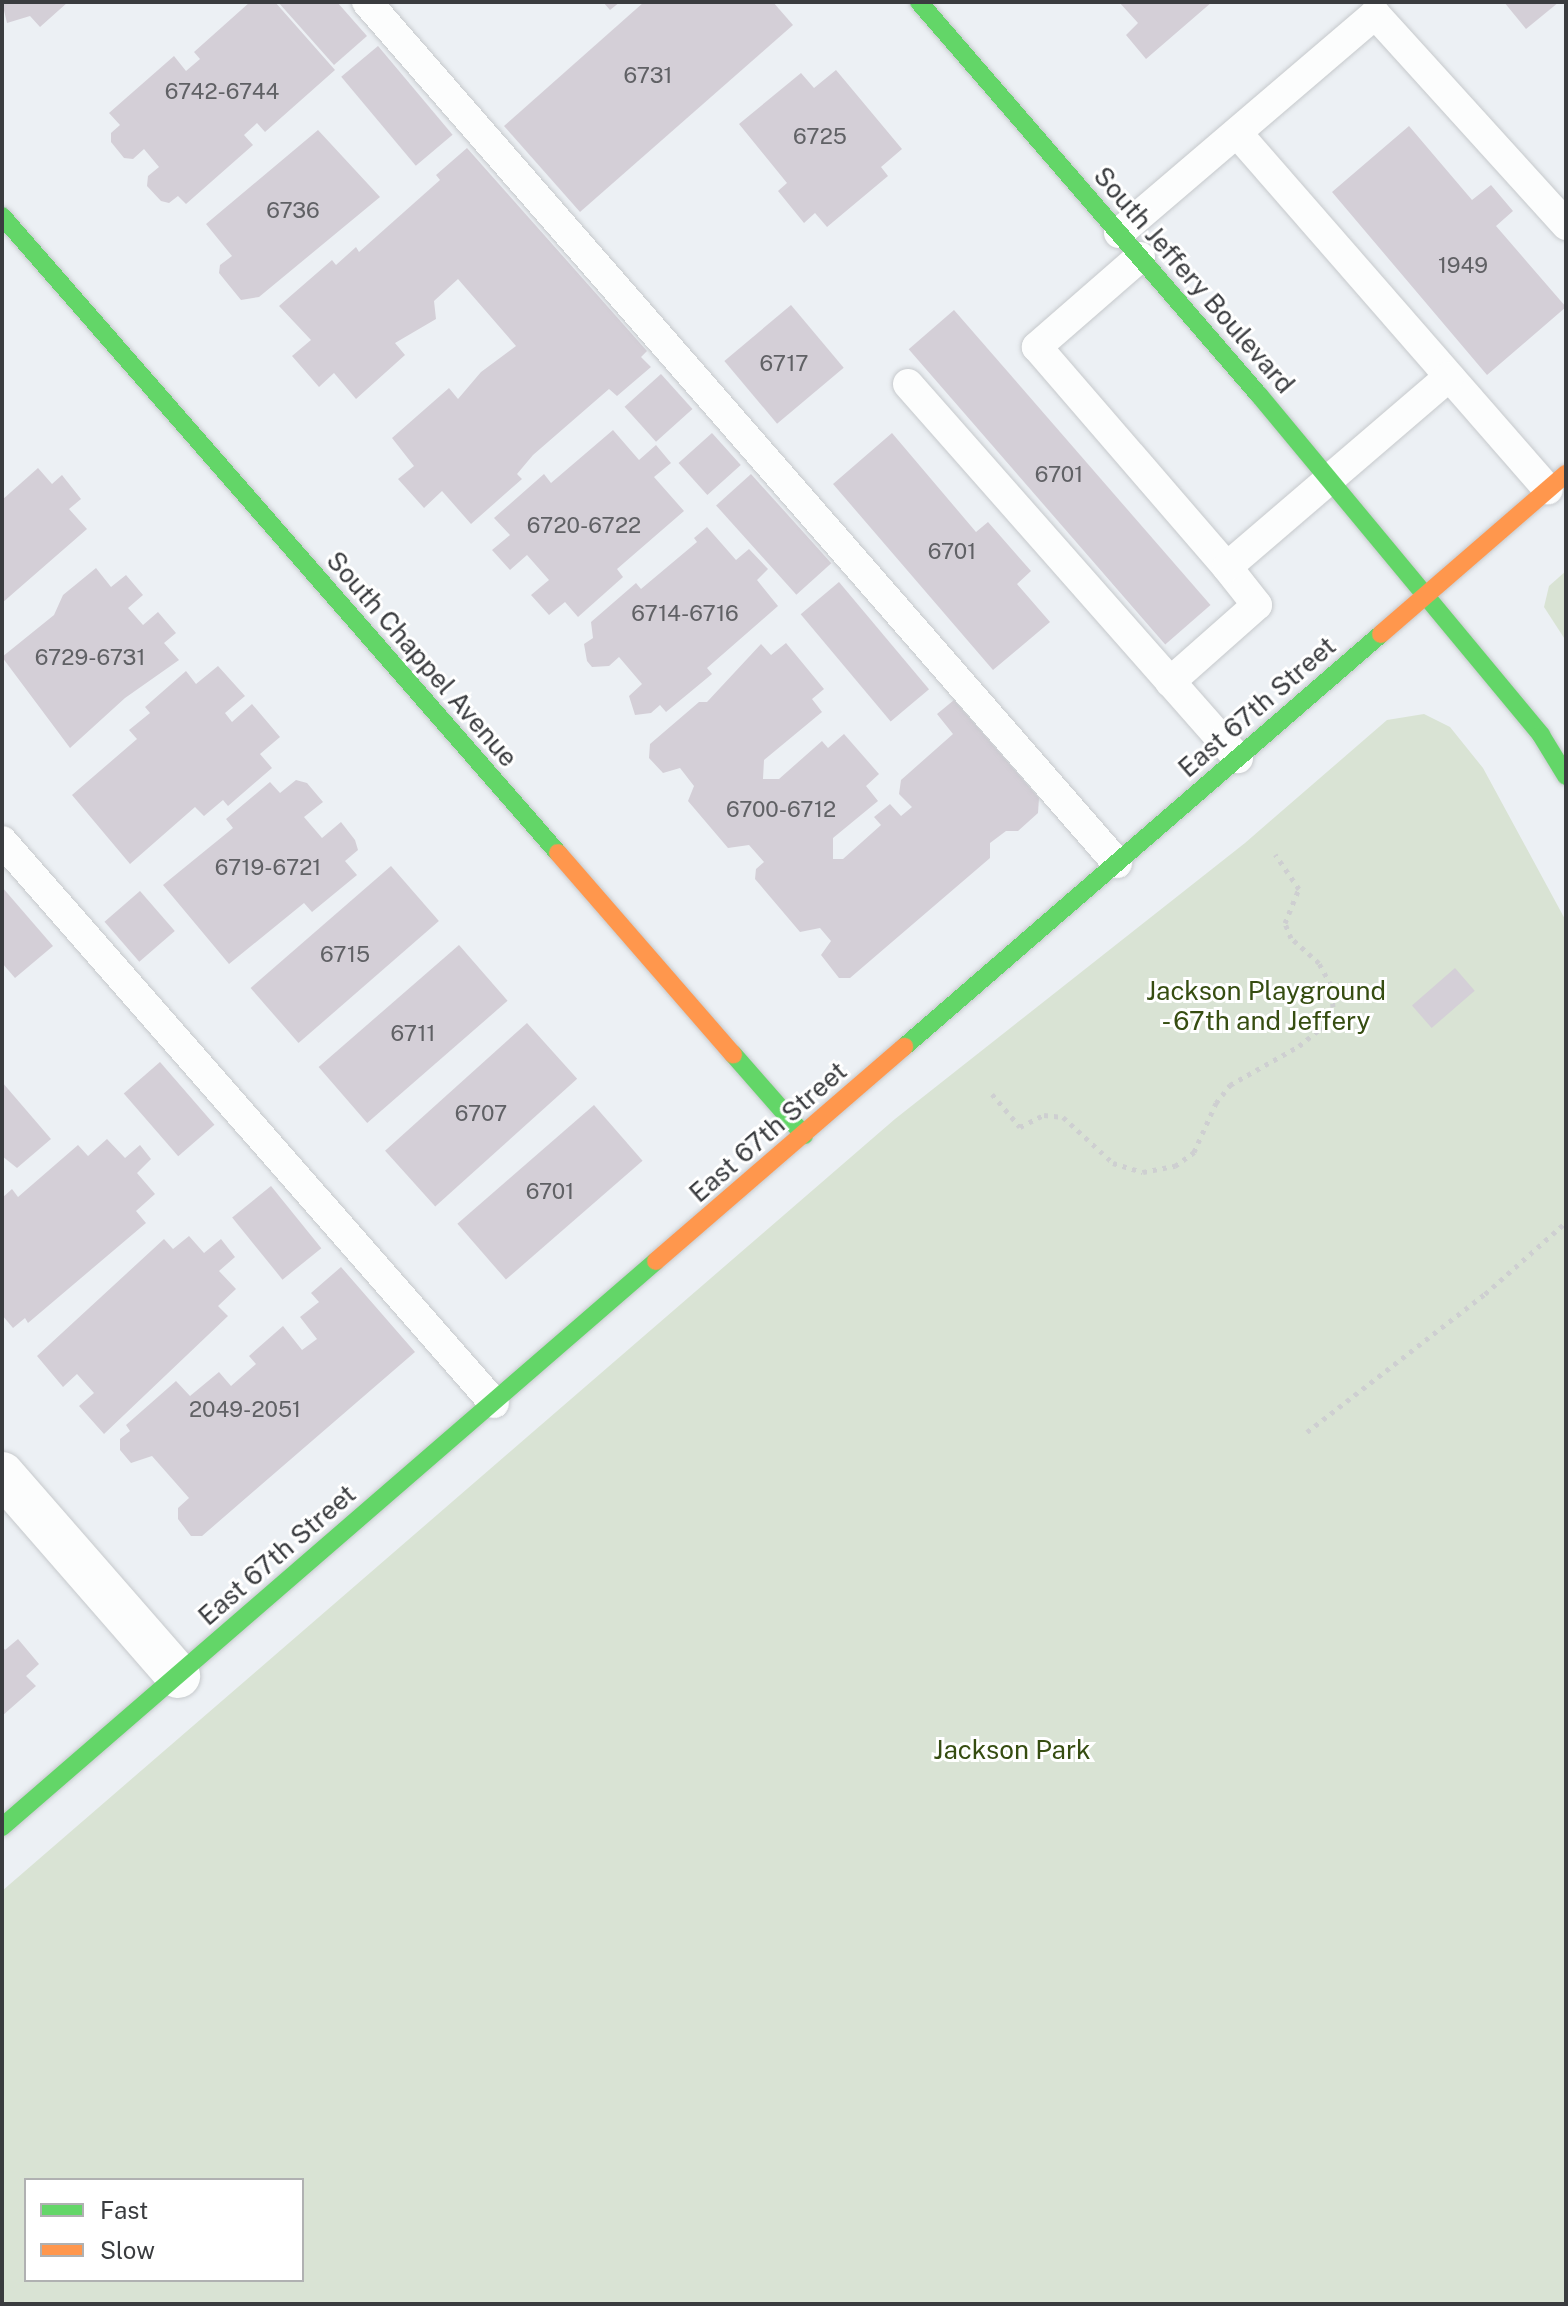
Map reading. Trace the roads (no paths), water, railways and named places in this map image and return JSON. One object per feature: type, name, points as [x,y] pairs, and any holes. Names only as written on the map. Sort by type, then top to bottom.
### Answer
[{"type":"street","name":"South Jeffery Boulevard","points":[[919,2],[1331,481],[1541,735],[1566,776]]},
{"type":"street","name":"South Chappel Avenue","points":[[2,216],[804,1135]]},
{"type":"street","name":"East 67th Street","points":[[2,1827],[1557,482]]},
{"type":"street","points":[[2,1474],[178,1676]]},
{"type":"lane","points":[[367,2],[1117,863]]},
{"type":"lane","points":[[1119,233],[1375,14],[1566,225]]},
{"type":"lane","points":[[1237,133],[1449,377],[1557,482]]},
{"type":"lane","points":[[1140,257],[1037,347],[1257,605],[1170,682]]},
{"type":"lane","points":[[1227,567],[1449,377]]},
{"type":"lane","points":[[908,384],[1238,758]]},
{"type":"lane","points":[[2,841],[494,1403]]},
{"type":"park label","name":"Jackson Playground - 67th and Jeffery","points":[[1266,1006]]},
{"type":"park label","name":"Jackson Park","points":[[1012,1750]]}]
